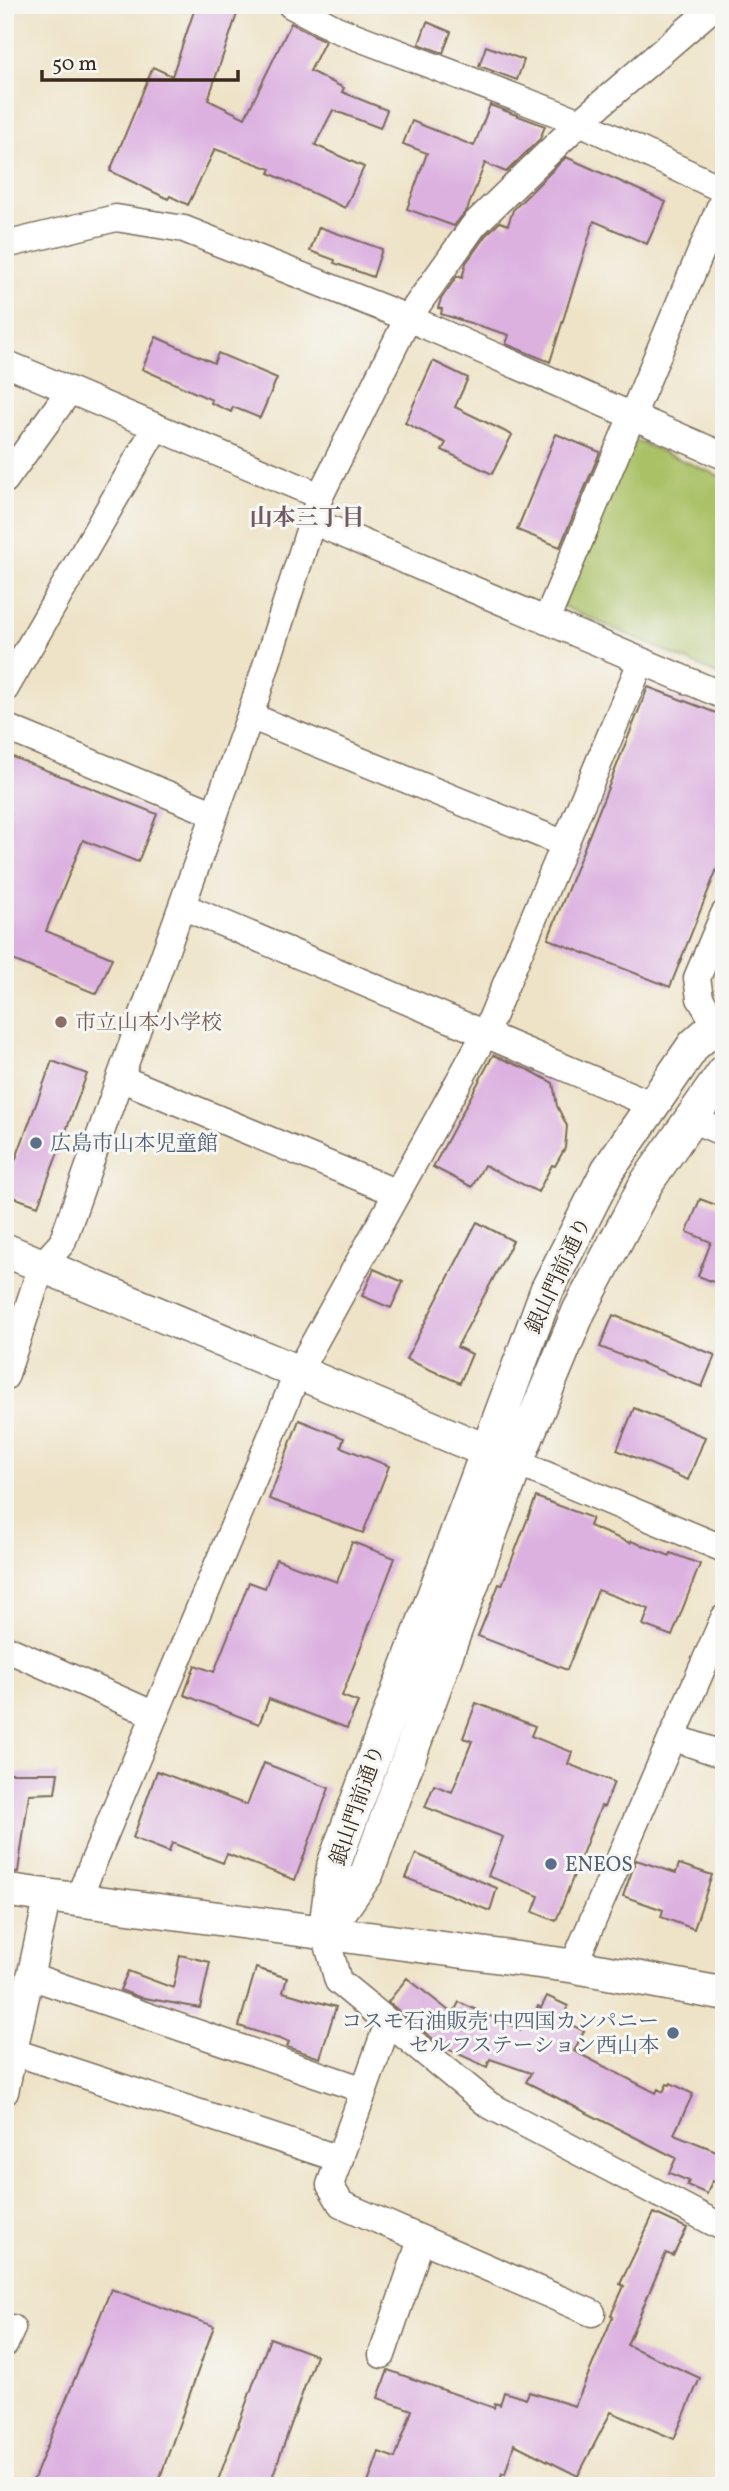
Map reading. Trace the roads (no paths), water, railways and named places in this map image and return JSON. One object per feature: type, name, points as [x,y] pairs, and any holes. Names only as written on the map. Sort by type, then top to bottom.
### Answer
[{"type":"street","points":[[291,5],[336,29],[580,122],[724,190]]},
{"type":"street","points":[[5,1377],[41,1265],[62,1243],[250,716],[316,508],[408,318],[474,225],[580,122],[716,5]]},
{"type":"street","points":[[546,621],[724,197]]},
{"type":"street","points":[[5,245],[116,218],[184,229],[408,318],[724,456]]},
{"type":"street","points":[[5,363],[156,427],[546,621],[724,696]]},
{"type":"street","points":[[5,480],[70,390]]},
{"type":"street","points":[[5,689],[156,427]]},
{"type":"street","points":[[5,2092],[30,1976],[63,1897],[155,1715],[298,1372],[485,1034],[641,662]]},
{"type":"street","points":[[250,716],[565,844]]},
{"type":"street","points":[[5,727],[215,814]]},
{"type":"street","points":[[182,906],[653,1105]]},
{"type":"street","points":[[720,1022],[700,998],[697,978],[724,914]]},
{"type":"street","name":"銀山門前通り","points":[[325,1933],[367,1873],[502,1457],[547,1290],[608,1170],[694,1045],[720,1022]]},
{"type":"street","name":"銀山門前通り","points":[[502,1457],[647,1182],[724,1072]]},
{"type":"street","points":[[120,1078],[397,1193]]},
{"type":"street","points":[[691,1119],[724,1133]]},
{"type":"street","points":[[5,1250],[724,1549]]},
{"type":"street","points":[[573,1966],[724,1618]]},
{"type":"street","points":[[5,1648],[155,1715]]},
{"type":"street","points":[[672,1737],[724,1755]]},
{"type":"street","points":[[5,1890],[573,1966],[724,1994]]},
{"type":"street","points":[[325,1933],[338,1982],[489,2105],[724,2228]]},
{"type":"street","points":[[30,1976],[364,2090]]},
{"type":"street","points":[[388,2023],[330,2185],[341,2204],[592,2313]]},
{"type":"street","points":[[14,2052],[340,2159]]},
{"type":"street","points":[[382,2355],[421,2239]]},
{"type":"place","name":"市立山本小学校","points":[[61,1022]]},
{"type":"place","name":"広島市山本児童館","points":[[36,1143]]},
{"type":"place","name":"ENEOS","points":[[551,1864]]},
{"type":"place","name":"コスモ石油販売 中四国カンパニー セルフステーション西山本","points":[[673,2033]]},
{"type":"district","name":"山本三丁目","points":[[307,517]]}]
